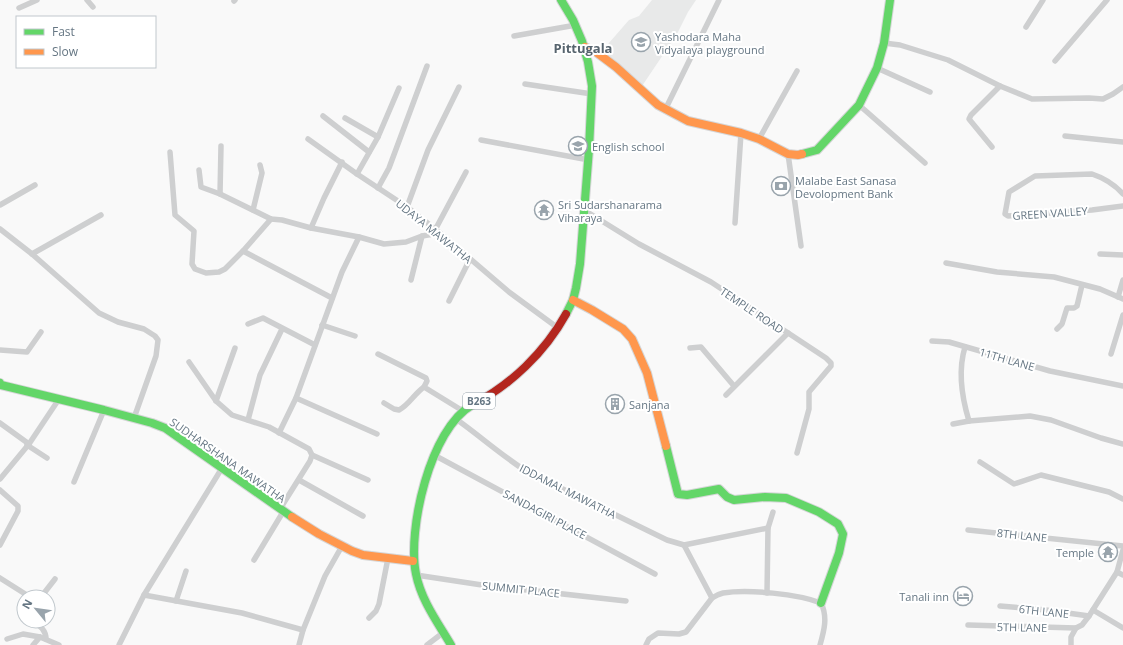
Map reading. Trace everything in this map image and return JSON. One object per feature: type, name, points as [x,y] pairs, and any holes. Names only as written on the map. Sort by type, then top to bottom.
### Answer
[{"type":"main road","name":"B263","points":[[451,645],[426,601],[416,575],[413,561],[415,526],[422,489],[434,455],[456,418],[463,411],[511,380],[531,361],[558,328],[573,300],[576,286],[580,261],[589,160],[592,94],[585,47],[576,25],[561,0]]},
{"type":"main road","points":[[585,47],[596,52],[616,67],[665,110],[688,121],[741,133],[759,139],[788,154],[798,155],[817,150],[859,105],[877,68],[884,43],[890,0]]},
{"type":"main road","points":[[573,300],[623,329],[632,339],[647,374],[678,494],[687,495],[719,489],[727,497],[734,500],[765,497],[786,498],[819,512],[838,524],[843,534],[839,553],[821,603]]},
{"type":"main road","name":"SUDHARSHANA MAWATHA","points":[[0,384],[104,410],[165,428],[282,510],[319,534],[363,555],[413,561]]},
{"type":"street","points":[[19,8],[37,0]]},
{"type":"street","points":[[87,0],[93,7]]},
{"type":"street","points":[[665,110],[719,0]]},
{"type":"street","points":[[1026,27],[1043,0]]},
{"type":"street","points":[[1055,62],[1107,0]]},
{"type":"street","points":[[514,36],[576,25]]},
{"type":"street","points":[[884,43],[900,45],[948,60],[1000,86],[1032,99],[1103,99],[1123,87]]},
{"type":"street","points":[[378,188],[389,168],[427,66]]},
{"type":"street","points":[[877,68],[930,92]]},
{"type":"street","points":[[759,139],[797,71]]},
{"type":"street","points":[[525,84],[592,94]]},
{"type":"street","points":[[992,147],[970,119],[971,115],[1000,86]]},
{"type":"street","points":[[406,207],[428,150],[459,87]]},
{"type":"street","points":[[357,174],[378,137],[399,88]]},
{"type":"street","points":[[859,105],[925,162]]},
{"type":"street","points":[[323,116],[370,152]]},
{"type":"street","points":[[345,118],[378,137]]},
{"type":"street","points":[[735,223],[741,133]]},
{"type":"street","points":[[1065,136],[1123,142]]},
{"type":"street","name":"UDAYA MAWATHA","points":[[308,139],[406,207],[437,231],[509,292],[558,328]]},
{"type":"street","points":[[481,140],[589,160]]},
{"type":"street","points":[[220,146],[220,194]]},
{"type":"street","points":[[170,152],[175,215],[194,231],[192,264],[195,269],[206,273],[219,272],[243,251],[271,219]]},
{"type":"street","points":[[788,154],[801,246]]},
{"type":"street","points":[[311,228],[342,162]]},
{"type":"street","points":[[253,210],[262,173],[260,165]]},
{"type":"street","points":[[199,170],[201,187],[220,194],[271,219],[282,220],[311,228],[359,237],[384,244],[406,242],[437,231],[466,172]]},
{"type":"street","name":"GREEN VALLEY","points":[[1123,194],[1114,185],[1092,174],[1035,176],[1009,192],[1005,214],[1008,216],[1092,210],[1123,206]]},
{"type":"street","points":[[0,204],[35,184]]},
{"type":"street","name":"TEMPLE ROAD","points":[[584,210],[639,244],[711,282],[826,358],[831,363],[831,366],[809,392],[809,409],[797,453]]},
{"type":"street","points":[[32,254],[102,215]]},
{"type":"street","points":[[0,229],[32,254],[99,313],[118,322],[144,329],[155,336],[158,340],[156,356],[134,418]]},
{"type":"street","points":[[411,280],[422,236]]},
{"type":"street","points":[[279,433],[296,398],[342,272],[359,237]]},
{"type":"street","points":[[243,251],[332,298]]},
{"type":"street","points":[[1100,254],[1123,255]]},
{"type":"street","points":[[449,301],[470,259]]},
{"type":"street","points":[[946,263],[997,272],[1054,277],[1100,289],[1120,298],[1123,280]]},
{"type":"street","points":[[1057,329],[1062,324],[1067,308],[1074,308],[1077,306],[1082,285]]},
{"type":"street","points":[[1110,354],[1123,315]]},
{"type":"street","points":[[248,324],[263,318],[315,344]]},
{"type":"street","points":[[322,325],[355,336]]},
{"type":"street","points":[[248,420],[260,375],[282,328]]},
{"type":"street","points":[[0,350],[27,352],[41,332]]},
{"type":"street","points":[[726,395],[788,333]]},
{"type":"street","points":[[932,341],[949,342],[965,347]]},
{"type":"street","points":[[690,348],[701,347],[734,386]]},
{"type":"street","name":"11TH LANE","points":[[969,421],[965,405],[961,365],[965,347],[1050,371],[1123,386]]},
{"type":"street","points":[[216,401],[235,348]]},
{"type":"street","points":[[378,354],[426,378],[424,387],[404,408],[399,410],[394,409],[384,403]]},
{"type":"street","points":[[189,362],[216,401],[232,415],[269,427],[309,449],[312,454],[368,480]]},
{"type":"street","points":[[424,387],[463,411]]},
{"type":"street","points":[[296,398],[377,434]]},
{"type":"street","points":[[0,479],[28,444],[59,399]]},
{"type":"street","points":[[74,482],[104,410]]},
{"type":"street","points":[[953,424],[969,421],[1030,416],[1051,420],[1101,438],[1123,444]]},
{"type":"street","name":"IDDAMAL MAWATHA","points":[[456,418],[508,459],[526,471],[667,540],[684,545]]},
{"type":"street","points":[[0,423],[47,458]]},
{"type":"street","points":[[254,560],[310,461],[312,454]]},
{"type":"street","name":"SANDAGIRI PLACE","points":[[434,455],[655,574]]},
{"type":"street","points":[[980,462],[1014,484],[1041,475],[1109,492],[1123,499]]},
{"type":"street","points":[[119,645],[144,595],[222,468]]},
{"type":"street","points":[[299,480],[363,516]]},
{"type":"street","points":[[0,490],[18,506],[18,511],[0,545]]},
{"type":"street","points":[[767,593],[768,528],[773,512]]},
{"type":"street","points":[[712,598],[684,545],[768,528]]},
{"type":"street","name":"8TH LANE","points":[[968,530],[1123,546]]},
{"type":"street","points":[[299,645],[303,630],[325,576],[342,546]]},
{"type":"street","points":[[1071,645],[1071,637],[1076,628],[1082,625],[1089,616],[1117,572],[1123,550]]},
{"type":"street","points":[[369,618],[376,611],[379,604],[388,558]]},
{"type":"street","points":[[176,601],[186,571]]},
{"type":"street","points":[[1117,572],[1123,575]]},
{"type":"street","name":"SUMMIT PLACE","points":[[416,575],[482,585],[626,601]]},
{"type":"street","points":[[0,578],[17,589]]},
{"type":"street","points":[[48,589],[55,580]]},
{"type":"street","points":[[646,645],[649,639],[658,633],[679,634],[686,632],[712,598],[721,593],[742,592],[767,593],[811,599],[821,603],[825,610],[826,619],[825,629],[820,645]]},
{"type":"street","points":[[144,595],[242,613],[303,630]]},
{"type":"street","name":"6TH LANE","points":[[1000,606],[1089,616]]},
{"type":"street","points":[[1093,610],[1123,628]]},
{"type":"street","name":"5TH LANE","points":[[968,625],[1076,628]]},
{"type":"street","points":[[33,645],[46,634],[43,629]]},
{"type":"street","points":[[427,645],[444,632]]},
{"type":"street","points":[[7,638],[23,634],[43,638],[59,645]]},
{"type":"shaded area","name":"Yashodara Maha Vidyalaya playground","points":[[652,0],[696,0],[677,34],[642,86],[629,73],[602,51],[629,20],[639,16]]},
{"type":"traffic: fast","points":[[561,0],[573,20],[582,41],[588,62],[592,86],[589,149],[580,264],[573,300],[566,314]]},
{"type":"traffic: fast","points":[[802,154],[817,150],[859,105],[877,68],[884,43],[890,0]]},
{"type":"traffic: fast","points":[[0,383],[1,385],[104,410],[165,428],[292,517]]},
{"type":"traffic: fast","points":[[451,645],[430,611],[418,584],[414,555],[415,532],[425,482],[433,457],[444,435],[457,417],[472,405]]},
{"type":"traffic: fast","points":[[666,446],[678,494],[687,495],[719,489],[727,497],[734,500],[765,497],[786,498],[819,512],[838,524],[843,534],[839,553],[821,603]]},
{"type":"traffic: slow","points":[[585,47],[596,52],[616,67],[658,105],[688,121],[741,133],[759,139],[788,154],[802,154]]},
{"type":"traffic: slow","points":[[573,300],[623,329],[632,339],[647,373],[666,446]]},
{"type":"traffic: slow","points":[[292,517],[319,534],[352,551],[363,555],[413,561]]},
{"type":"traffic: jam","points":[[472,405],[500,388],[526,366],[548,341],[566,314]]},
{"type":"place","name":"Yashodara Maha Vidyalaya playground","points":[[641,42]]},
{"type":"place","name":"English school","points":[[578,146]]},
{"type":"place","name":"Malabe East Sanasa Devolopment Bank","points":[[781,186]]},
{"type":"place","name":"Sri Sudarshanarama Viharaya","points":[[544,210]]},
{"type":"place","name":"Sanjana","points":[[615,404]]},
{"type":"place","name":"Temple","points":[[1108,552]]},
{"type":"place","name":"Tanali inn","points":[[963,596]]},
{"type":"district","name":"Pittugala","points":[[583,48]]}]
